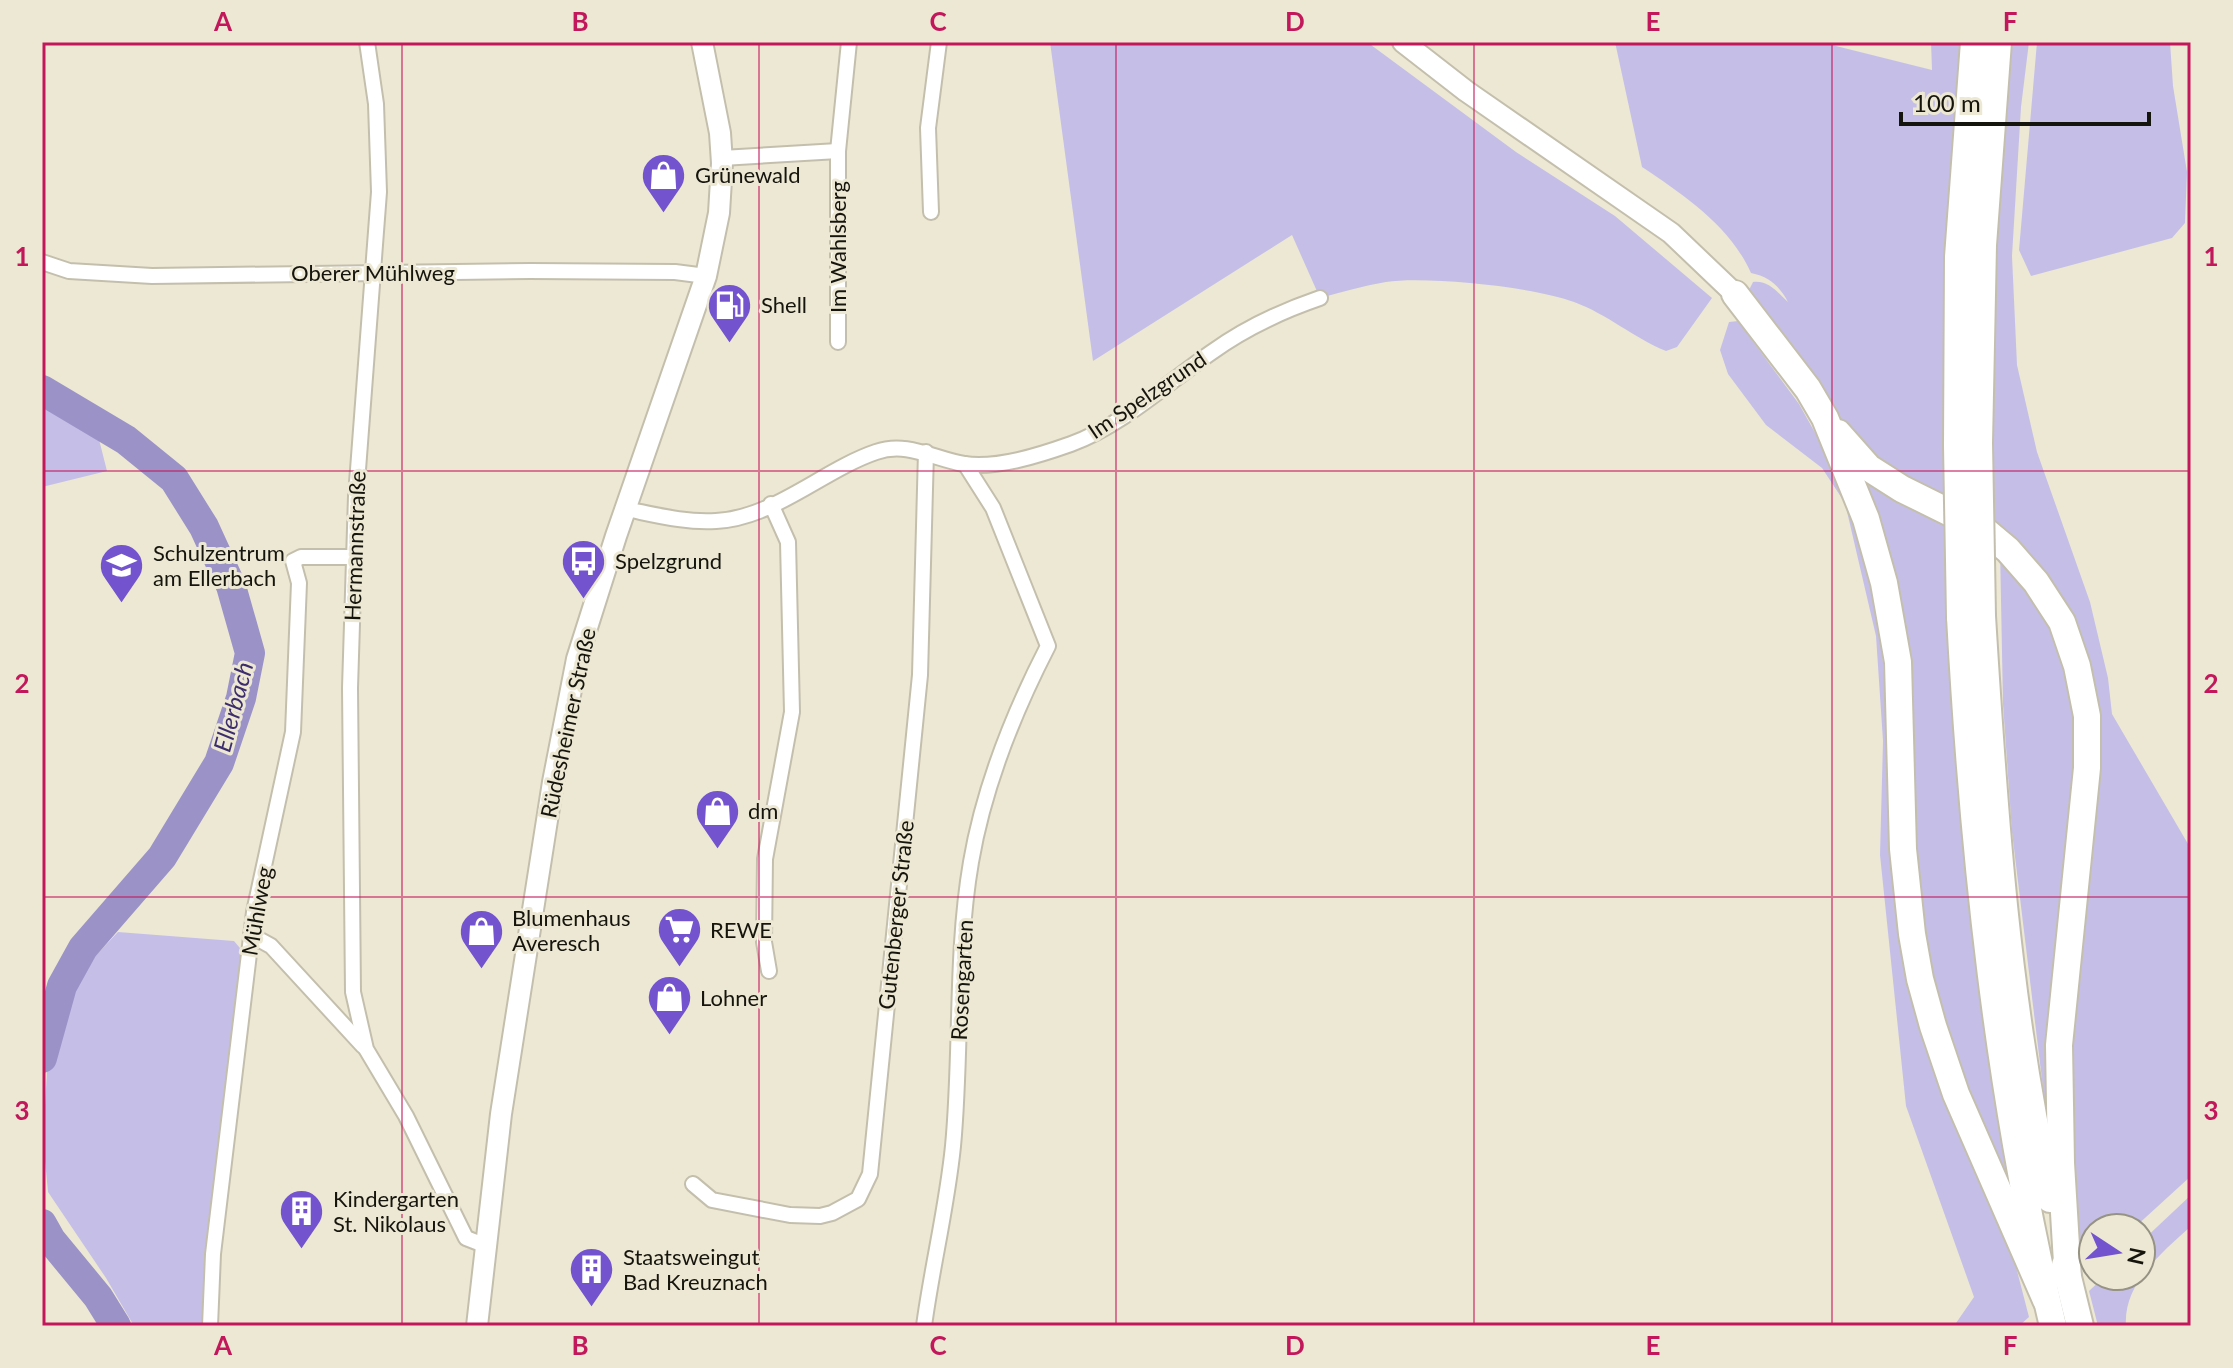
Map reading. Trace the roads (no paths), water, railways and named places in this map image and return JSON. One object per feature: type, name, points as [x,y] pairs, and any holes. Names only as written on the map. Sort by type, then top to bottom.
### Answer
[{"type":"highway","points":[[1974,42],[1958,257],[1968,444],[1971,616],[1967,734],[2000,1047],[2022,1177],[2053,1326]]},
{"type":"highway","points":[[1968,444],[1998,42]]},
{"type":"highway","points":[[1735,294],[1808,389],[1825,418],[1866,519],[1884,583],[1896,649],[1903,849],[1920,979],[1956,1094],[2046,1300]]},
{"type":"highway","points":[[1825,418],[1869,468],[1902,489],[1983,529],[2008,550],[2036,582],[2062,622],[2077,666],[2087,716],[2087,768],[2059,1045],[2061,1163],[2068,1279]]},
{"type":"highway","points":[[1971,616],[2018,1023],[2043,1169],[2080,1326]]},
{"type":"street","name":"Hermannstraße","points":[[366,1049],[353,992],[350,688],[356,496],[379,192],[376,104],[367,42]]},
{"type":"street","name":"Rüdesheimer Straße","points":[[477,1326],[503,1099],[553,782],[577,659],[706,276],[719,213],[722,158],[716,103],[702,42]]},
{"type":"street","name":"Im Wahlsberg","points":[[838,342],[838,151],[849,42]]},
{"type":"street","points":[[931,212],[928,128],[939,42]]},
{"type":"street","points":[[1403,42],[1466,91],[1671,233],[1735,294]]},
{"type":"street","name":"Im Wahlsberg","points":[[722,158],[838,151]]},
{"type":"street","name":"Oberer Mühlweg","points":[[42,262],[69,271],[152,276],[372,272],[675,272],[706,276]]},
{"type":"street","name":"Im Spelzgrund","points":[[626,509],[674,519],[717,521],[741,517],[771,504],[876,452],[901,447],[965,464],[988,464],[1074,443],[1120,418],[1236,337],[1274,316],[1320,298]]},
{"type":"street","name":"Gutenberger Straße","points":[[693,1184],[712,1200],[790,1215],[820,1216],[858,1199],[870,1174],[920,675],[926,452]]},
{"type":"street","name":"Rosengarten","points":[[924,1326],[947,1197],[953,1144],[971,863],[994,769],[1025,691],[1048,646],[993,508],[965,464]]},
{"type":"street","points":[[769,971],[764,942],[765,859],[792,712],[788,542],[771,504]]},
{"type":"street","name":"Mühlweg","points":[[210,1326],[213,1254],[251,935],[293,732],[299,583],[293,561],[301,557],[355,557]]},
{"type":"street","name":"Hermannstraße","points":[[251,935],[271,946],[366,1049],[406,1116],[466,1238],[484,1245]]},
{"type":"waterway","name":"Ellerbach","points":[[42,390],[126,440],[174,479],[204,527],[231,586],[250,653],[241,698],[219,763],[162,857],[83,948],[62,986],[42,1058]]},
{"type":"waterway","name":"Ellerbach","points":[[42,1224],[51,1240],[98,1297],[116,1326]]},
{"type":"place","name":"Grünewald","points":[[664,214]]},
{"type":"place","name":"Shell","points":[[730,344]]},
{"type":"place","name":"Spelzgrund","points":[[584,600]]},
{"type":"place","name":"Schulzentrum am Ellerbach","points":[[122,605]]},
{"type":"place","name":"dm","points":[[717,850]]},
{"type":"place","name":"REWE","points":[[679,969]]},
{"type":"place","name":"Blumenhaus Averesch","points":[[481,970]]},
{"type":"place","name":"Lohner","points":[[669,1037]]},
{"type":"place","name":"Kindergarten St. Nikolaus","points":[[302,1251]]},
{"type":"place","name":"Staatsweingut Bad Kreuznach","points":[[592,1309]]}]
